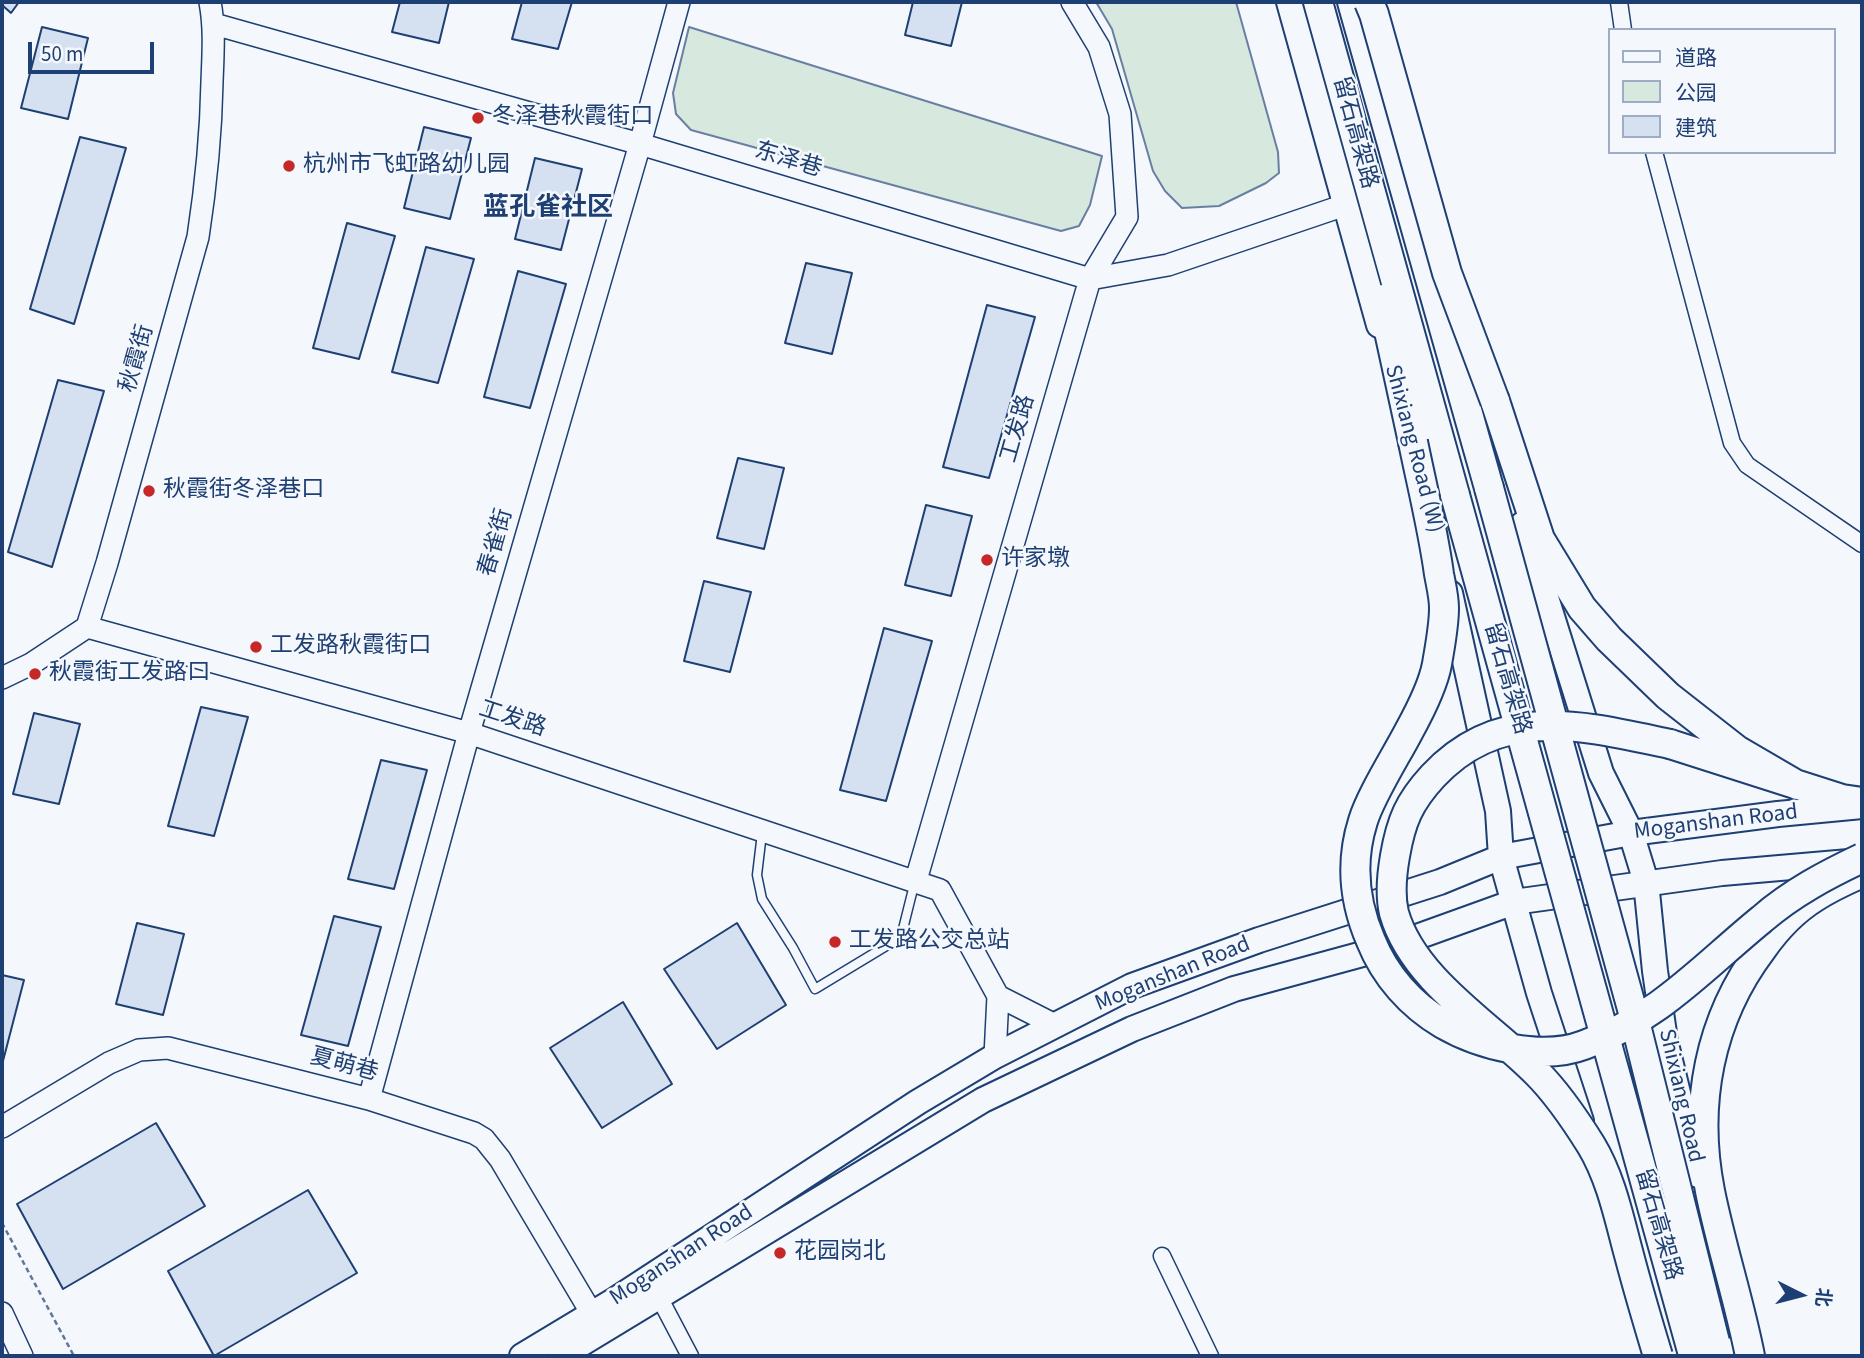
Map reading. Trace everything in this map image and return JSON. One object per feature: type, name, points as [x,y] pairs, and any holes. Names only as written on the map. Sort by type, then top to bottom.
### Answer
[{"type":"highway","name":"留石高架路","points":[[1320,2],[1346,103],[1706,1354]]},
{"type":"highway","name":"留石高架路","points":[[1352,2],[1625,983],[1706,1354]]},
{"type":"highway","points":[[1371,2],[1447,273],[1495,401],[1532,519],[1551,560],[1582,608],[1609,639],[1668,696],[1737,750],[1797,785]]},
{"type":"highway","points":[[1346,103],[1376,270],[1437,556],[1444,607],[1437,667],[1419,713],[1363,820],[1356,853],[1354,886],[1361,919],[1377,957],[1393,982],[1416,1005],[1439,1022],[1475,1040],[1522,1050],[1548,1051],[1580,1047],[1617,1032],[1653,1011],[1804,887],[1862,860]]},
{"type":"highway","points":[[1658,1356],[1614,1198],[1592,1147],[1539,1075],[1441,986],[1412,950],[1394,912],[1392,872],[1405,814],[1416,796],[1452,757],[1481,740],[1511,729],[1538,725],[1572,725],[1670,744],[1862,804]]},
{"type":"highway","points":[[1749,1356],[1710,1190],[1703,1124],[1708,1068],[1722,1020],[1751,963],[1789,917],[1814,897],[1862,873]]},
{"type":"main road","name":"Shixiang Road (W)","points":[[1289,2],[1437,531],[1498,811],[1501,857],[1514,902]]},
{"type":"main road","points":[[1320,2],[1469,499],[1343,2]]},
{"type":"main road","points":[[1371,2],[1574,690],[1601,773],[1631,833]]},
{"type":"main road","name":"Moganshan Road","points":[[522,1356],[592,1314],[918,1102],[995,1056],[1132,986],[1259,940],[1440,881],[1501,857],[1631,833],[1862,804]]},
{"type":"main road","name":"Shixiang Road","points":[[1631,833],[1646,882],[1665,1041],[1741,1356]]},
{"type":"main road","name":"Moganshan Road","points":[[561,1356],[983,1100],[1132,1030],[1234,989],[1392,946],[1514,902],[1646,882],[1862,860]]},
{"type":"main road","points":[[1514,902],[1539,993],[1582,1124],[1647,1356]]},
{"type":"street","name":"秋霞街","points":[[87,626],[115,536],[198,237],[207,183],[214,24],[210,2]]},
{"type":"street","name":"春雀街","points":[[369,1099],[469,733],[679,2]]},
{"type":"street","name":"工发路","points":[[916,880],[1090,279],[1127,217],[1119,114],[1099,47],[1072,2]]},
{"type":"street","points":[[1619,2],[1623,28]]},
{"type":"street","name":"东泽巷","points":[[214,24],[640,144],[1090,279],[1168,265],[1345,205]]},
{"type":"street","points":[[1655,154],[1732,443],[1747,465],[1862,544]]},
{"type":"street","name":"工发路","points":[[87,626],[469,733],[916,880],[940,890],[998,996]]},
{"type":"street","points":[[2,678],[31,664],[87,626]]},
{"type":"street","points":[[995,1056],[998,996],[1055,1025]]},
{"type":"street","name":"夏萌巷","points":[[2,1127],[109,1063],[139,1050],[168,1048],[369,1099],[474,1133],[484,1139],[500,1159],[592,1314]]},
{"type":"street","points":[[1162,1256],[1210,1356]]},
{"type":"street","points":[[659,1297],[690,1356]]},
{"type":"street","points":[[2,1313],[22,1356]]},
{"type":"lane","points":[[763,830],[757,875],[762,899],[815,989],[901,937],[916,880]]},
{"type":"path","points":[[2,1223],[74,1356]]},
{"type":"green space","points":[[1096,2],[1236,2],[1278,152],[1279,173],[1266,183],[1219,206],[1182,208],[1165,191],[1153,171],[1112,29]]},
{"type":"green space","points":[[689,27],[1102,156],[1090,205],[1079,226],[1061,231],[691,130],[676,114],[673,93]]},
{"type":"building","points":[[2,2],[19,2],[11,13]]},
{"type":"building","points":[[400,2],[449,2],[439,43],[392,32]]},
{"type":"building","points":[[522,2],[572,2],[558,49],[512,39]]},
{"type":"building","points":[[913,2],[962,2],[951,46],[905,35]]},
{"type":"building","points":[[42,27],[88,38],[68,119],[21,108]]},
{"type":"building","points":[[424,127],[471,138],[450,219],[404,208]]},
{"type":"building","points":[[80,137],[126,148],[74,324],[30,309]]},
{"type":"building","points":[[535,158],[582,169],[561,250],[515,239]]},
{"type":"building","points":[[347,223],[395,236],[359,359],[313,348]]},
{"type":"building","points":[[426,247],[474,259],[438,383],[392,372]]},
{"type":"building","points":[[806,263],[852,273],[832,354],[785,343]]},
{"type":"building","points":[[518,271],[566,284],[530,408],[484,397]]},
{"type":"building","points":[[987,305],[1035,317],[989,478],[943,467]]},
{"type":"building","points":[[58,380],[104,391],[52,567],[8,552]]},
{"type":"building","points":[[738,458],[784,468],[764,549],[717,538]]},
{"type":"building","points":[[926,505],[972,516],[951,596],[905,585]]},
{"type":"building","points":[[704,581],[751,592],[730,672],[684,661]]},
{"type":"building","points":[[884,628],[932,641],[886,801],[840,790]]},
{"type":"building","points":[[201,707],[248,717],[214,836],[168,826]]},
{"type":"building","points":[[34,713],[80,724],[59,804],[13,794]]},
{"type":"building","points":[[381,760],[427,770],[394,889],[348,879]]},
{"type":"building","points":[[334,916],[381,927],[348,1046],[301,1035]]},
{"type":"building","points":[[137,923],[184,934],[163,1015],[116,1004]]},
{"type":"building","points":[[737,923],[786,1005],[717,1049],[664,969]]},
{"type":"building","points":[[2,975],[24,980],[3,1061],[2,1061]]},
{"type":"building","points":[[623,1002],[672,1084],[602,1128],[550,1048]]},
{"type":"building","points":[[156,1123],[205,1206],[63,1289],[17,1204]]},
{"type":"building","points":[[308,1190],[357,1273],[214,1356],[168,1271]]},
{"type":"place","name":"冬泽巷秋霞街口","points":[[478,118]]},
{"type":"place","name":"杭州市飞虹路幼儿园","points":[[289,166]]},
{"type":"place","name":"秋霞街冬泽巷口","points":[[149,491]]},
{"type":"place","name":"许家墩","points":[[987,560]]},
{"type":"place","name":"工发路秋霞街口","points":[[256,647]]},
{"type":"place","name":"秋霞街工发路口","points":[[35,674]]},
{"type":"place","name":"工发路公交总站","points":[[835,942]]},
{"type":"place","name":"花园岗北","points":[[780,1253]]},
{"type":"district","name":"蓝孔雀社区","points":[[548,209]]}]
